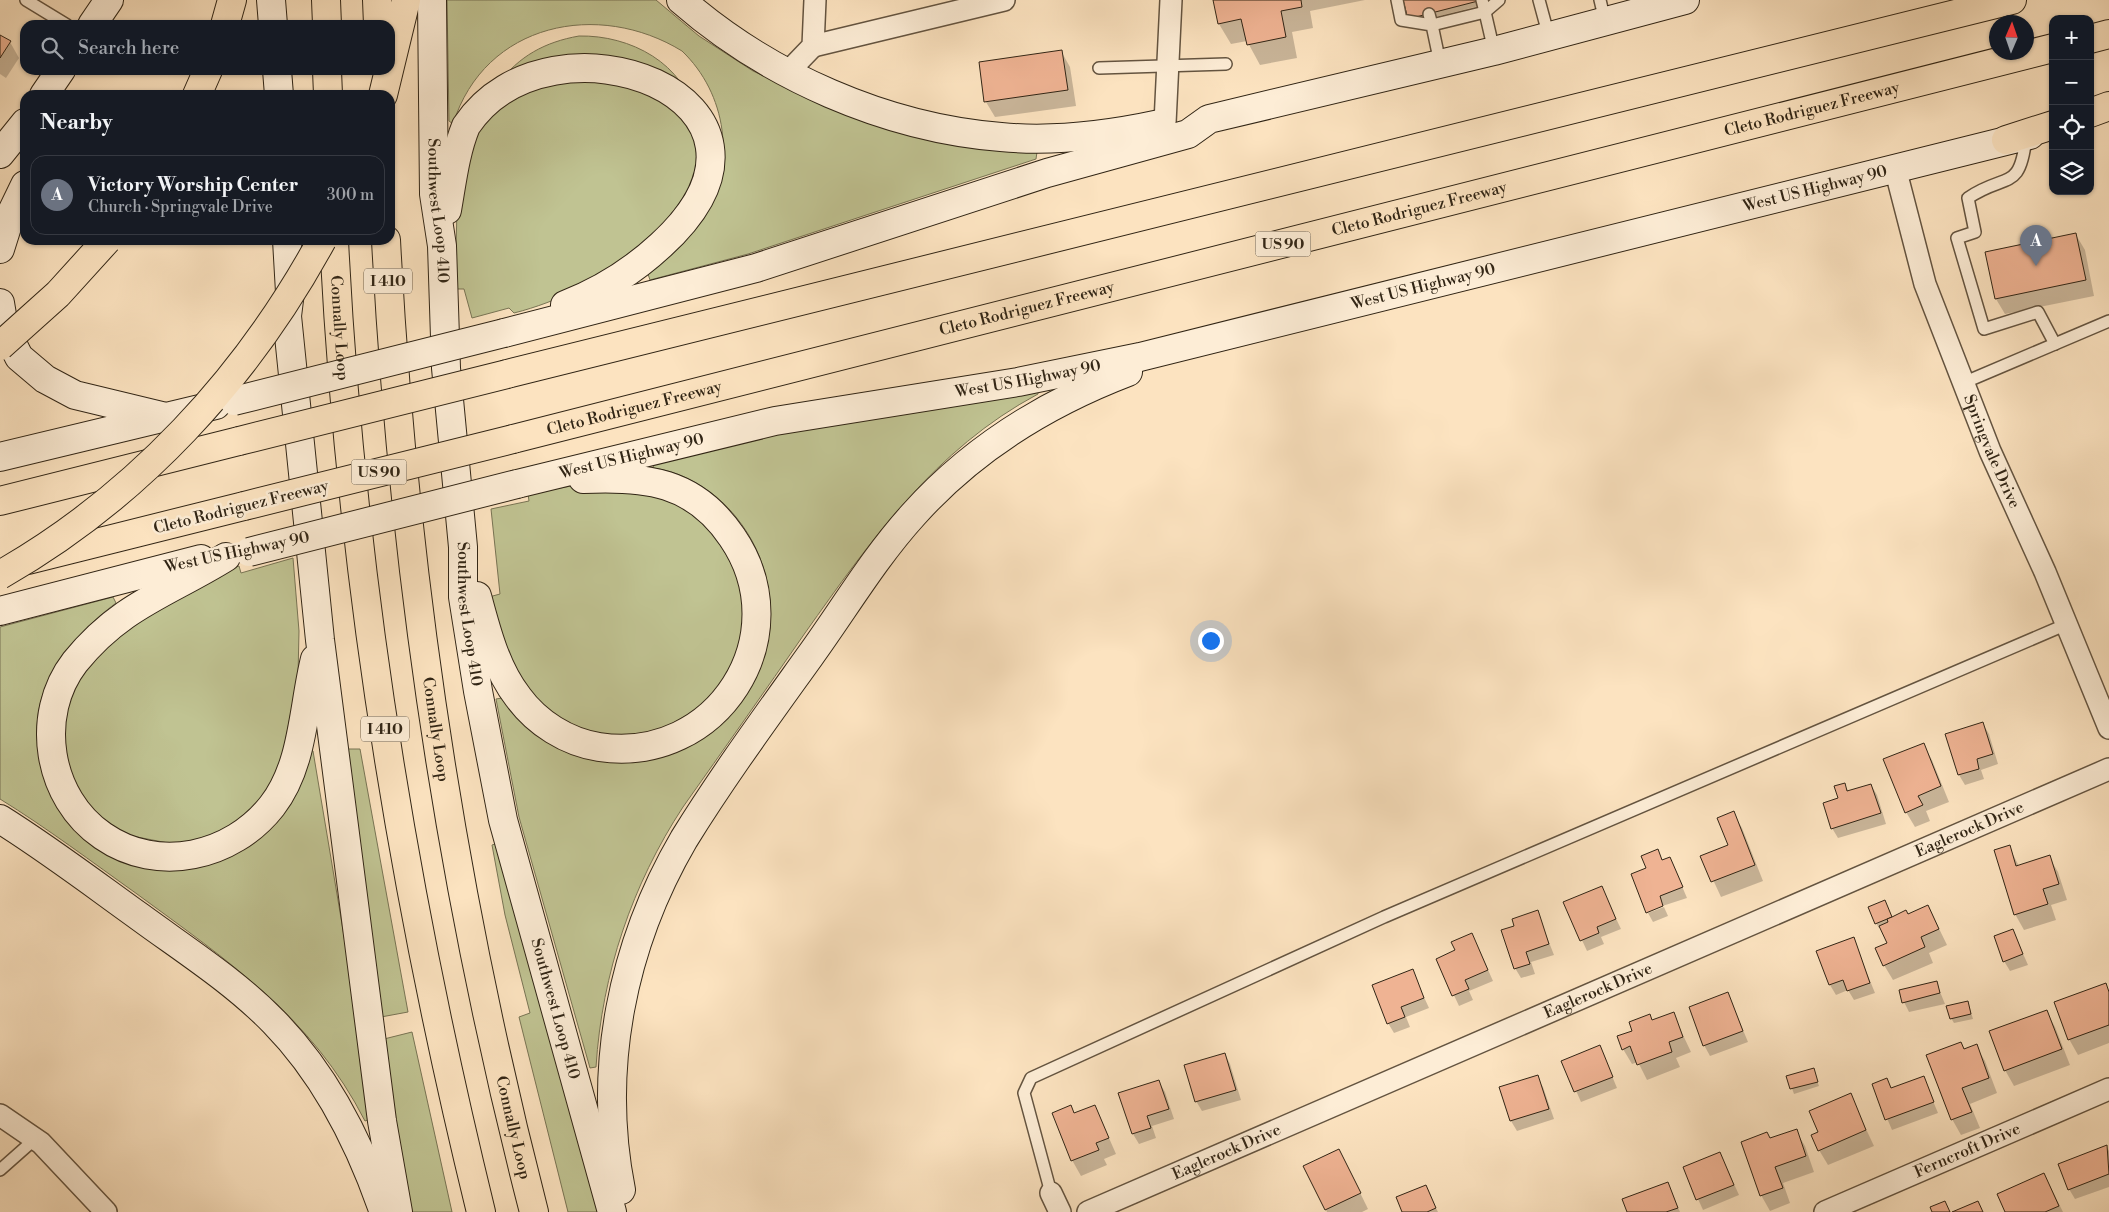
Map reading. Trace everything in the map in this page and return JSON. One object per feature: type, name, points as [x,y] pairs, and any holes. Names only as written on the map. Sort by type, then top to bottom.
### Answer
[{"type":"highway","points":[[226,20],[232,0]]},
{"type":"highway","points":[[326,0],[327,20]]},
{"type":"highway","points":[[377,0],[378,20]]},
{"type":"highway","points":[[395,45],[406,0]]},
{"type":"highway","points":[[0,501],[2012,0]]},
{"type":"highway","points":[[2094,37],[2109,34]]},
{"type":"highway","name":"Cleto Rodriguez Freeway","points":[[0,567],[513,439],[2049,49]]},
{"type":"highway","points":[[199,90],[206,75]]},
{"type":"highway","points":[[327,75],[328,90]]},
{"type":"highway","points":[[378,75],[379,90]]},
{"type":"highway","points":[[384,90],[388,75]]},
{"type":"highway","points":[[2094,112],[2109,106]]},
{"type":"highway","points":[[2016,138],[2049,128]]},
{"type":"highway","points":[[0,346],[58,294],[102,245]]},
{"type":"highway","points":[[0,575],[47,546],[92,514],[136,477],[175,440],[224,386],[254,348],[288,300],[319,245]]},
{"type":"highway","name":"Connally Loop","points":[[334,245],[356,505],[393,784],[433,1002],[482,1212]]},
{"type":"highway","name":"Connally Loop","points":[[386,245],[406,487],[440,747],[478,965],[534,1212]]},
{"type":"main road","points":[[95,20],[109,0]]},
{"type":"main road","points":[[271,0],[273,20]]},
{"type":"main road","name":"Southwest Loop 410","points":[[432,0],[434,194],[442,246],[446,368],[463,547],[464,606],[485,732],[503,820],[612,1212]]},
{"type":"main road","points":[[681,0],[713,27],[788,72],[844,98],[930,126],[984,136],[1037,138],[1074,136],[1165,123],[1185,118],[1209,119],[1549,37],[1602,11],[1670,2]]},
{"type":"main road","points":[[442,246],[453,170],[463,133],[474,106],[500,66]]},
{"type":"main road","points":[[47,90],[58,75]]},
{"type":"main road","points":[[277,75],[279,90]]},
{"type":"main road","points":[[509,332],[535,315],[581,298],[627,272],[670,237],[691,211],[706,176],[709,145],[703,109],[687,76]]},
{"type":"main road","points":[[2094,119],[2109,115]]},
{"type":"main road","points":[[0,457],[168,418],[756,268],[1047,173],[1188,134],[1209,119]]},
{"type":"main road","points":[[0,154],[20,129]]},
{"type":"main road","name":"West US Highway 90","points":[[0,611],[197,559],[237,554],[774,421],[1025,381],[1176,348],[2016,138]]},
{"type":"main road","points":[[0,249],[11,214],[20,195]]},
{"type":"main road","points":[[271,245],[287,316],[320,640],[382,1121],[398,1212]]},
{"type":"main road","points":[[287,245],[290,292],[287,316]]},
{"type":"main road","points":[[0,303],[4,327],[19,357],[45,379],[75,396],[168,418]]},
{"type":"main road","points":[[626,1212],[616,1163],[613,1119],[613,1069],[620,1006],[632,954],[650,905],[671,861],[692,826],[874,565],[913,515],[934,493],[988,448],[1038,415],[1080,392],[1145,366],[1176,348]]},
{"type":"main road","points":[[463,547],[484,622],[509,684],[532,714],[551,729],[592,746],[631,749],[658,745],[676,739],[697,727],[714,713],[730,695],[749,660],[756,618],[754,590],[749,569],[729,532],[701,503],[684,492],[662,483],[632,478],[529,481]]},
{"type":"main road","points":[[237,554],[146,600],[113,623],[80,656],[61,685],[55,700],[51,724],[53,760],[68,796],[83,818],[96,830],[120,845],[137,851],[177,856],[215,849],[236,839],[252,828],[273,804],[293,762],[320,640]]},
{"type":"main road","points":[[0,819],[217,973],[273,1021],[304,1056],[328,1092],[355,1142],[382,1207],[386,1212]]},
{"type":"street","points":[[813,46],[815,0]]},
{"type":"street","points":[[788,72],[813,46],[1004,0]]},
{"type":"street","points":[[1165,123],[1171,0]]},
{"type":"street","name":"Springvale Drive","points":[[1895,168],[1924,284],[1990,451],[2067,624],[2109,728]]},
{"type":"street","name":"Eaglerock Drive","points":[[1088,1212],[2109,770]]},
{"type":"street","name":"Ferncroft Drive","points":[[1825,1212],[2109,1088]]},
{"type":"street","points":[[0,1115],[35,1139],[106,1212]]},
{"type":"lane","points":[[26,0],[59,20]]},
{"type":"lane","points":[[1397,0],[1401,20],[1430,20],[1458,13],[1485,12],[1499,0]]},
{"type":"lane","points":[[1482,0],[1494,51]]},
{"type":"lane","points":[[1539,0],[1549,37]]},
{"type":"lane","points":[[1430,20],[1440,63]]},
{"type":"lane","points":[[1099,68],[1226,64]]},
{"type":"lane","points":[[2016,138],[2023,162],[2018,173],[2014,178],[1984,187],[1968,198],[1975,232],[1957,238],[1984,329],[2038,312],[2055,344]]},
{"type":"lane","points":[[1963,383],[2109,321]]},
{"type":"lane","points":[[1056,1203],[1024,1093],[1030,1078],[1384,917],[2067,624]]},
{"type":"lane","points":[[0,1170],[35,1139]]},
{"type":"green space","points":[[447,0],[656,0],[699,36],[753,71],[848,115],[906,134],[949,144],[987,149],[1037,152],[1036,159],[748,254],[650,280],[648,274],[678,248],[698,225],[709,207],[720,175],[723,141],[720,119],[709,87],[697,68],[682,51],[650,35],[616,27],[582,25],[548,30],[518,43],[491,62],[469,89],[453,124],[449,121]]},
{"type":"green space","points":[[579,36],[598,37],[636,47],[668,68],[680,82],[690,99],[697,121],[695,179],[676,208],[644,247],[610,271],[547,303],[514,313],[509,308],[472,318],[464,289],[455,289],[457,209],[464,166],[498,84],[506,74],[524,58],[544,46]]},
{"type":"green space","points":[[1038,389],[1038,394],[1001,416],[967,441],[936,469],[908,499],[830,598],[683,807],[649,867],[623,931],[605,998],[599,1032],[596,1067],[590,1068],[519,817],[496,699],[502,698],[516,716],[535,729],[604,760],[619,762],[657,757],[699,740],[728,717],[750,688],[764,656],[770,620],[768,585],[756,550],[736,517],[728,508],[719,499],[688,479],[665,470],[653,468],[654,462],[771,434]]},
{"type":"green space","points":[[598,485],[660,494],[707,522],[745,587],[740,654],[707,704],[655,733],[607,736],[570,726],[539,705],[512,663],[489,597],[500,594],[491,509],[529,501],[528,494],[571,486]]},
{"type":"green space","points":[[293,558],[299,631],[298,676],[282,758],[268,789],[251,811],[229,828],[194,842],[168,843],[132,836],[110,825],[92,809],[76,788],[62,745],[71,688],[121,628],[223,571],[239,566],[241,573]]},
{"type":"green space","points":[[113,597],[116,603],[82,632],[55,667],[46,687],[39,707],[37,729],[39,752],[49,778],[74,825],[210,862],[311,750],[313,751],[345,942],[370,1119],[365,1121],[344,1084],[320,1051],[294,1021],[235,968],[204,943],[52,833],[0,799],[0,627]]},
{"type":"green space","points":[[347,749],[360,749],[408,1012],[381,1017]]},
{"type":"green space","points":[[501,842],[604,1212],[568,1212],[519,1017],[530,1013],[505,915],[492,845]]},
{"type":"green space","points":[[412,1032],[452,1212],[410,1212],[402,1174],[384,1039]]},
{"type":"building","points":[[1213,0],[1301,0],[1302,7],[1281,11],[1286,37],[1247,45],[1241,19],[1218,24]]},
{"type":"building","points":[[1403,0],[1482,0],[1408,19]]},
{"type":"building","points":[[0,35],[11,41],[0,58]]},
{"type":"building","points":[[1062,50],[1068,90],[984,102],[979,62]]},
{"type":"building","points":[[2076,233],[2086,280],[1995,299],[1985,252]]},
{"type":"building","points":[[1983,722],[1993,754],[1977,759],[1979,769],[1958,775],[1945,734]]},
{"type":"building","points":[[1924,743],[1941,786],[1918,796],[1923,805],[1905,813],[1883,759]]},
{"type":"building","points":[[1845,783],[1847,791],[1871,784],[1881,813],[1831,829],[1823,803],[1838,798],[1834,786]]},
{"type":"building","points":[[1734,811],[1755,865],[1711,882],[1700,856],[1728,845],[1717,818]]},
{"type":"building","points":[[2010,845],[2016,866],[2050,855],[2059,884],[2043,889],[2048,904],[2014,915],[1994,850]]},
{"type":"building","points":[[1658,849],[1662,860],[1670,857],[1683,887],[1660,896],[1663,906],[1646,913],[1631,874],[1646,868],[1641,856]]},
{"type":"building","points":[[1602,886],[1616,919],[1597,927],[1599,933],[1580,941],[1563,902]]},
{"type":"building","points":[[1885,900],[1892,917],[1875,924],[1868,907]]},
{"type":"building","points":[[1928,905],[1939,929],[1921,937],[1925,947],[1883,966],[1875,948],[1887,943],[1879,926],[1888,922],[1887,919],[1906,910],[1908,914]]},
{"type":"building","points":[[1538,910],[1549,944],[1526,952],[1530,964],[1514,969],[1501,930],[1514,926],[1512,919]]},
{"type":"building","points":[[2013,929],[2023,954],[2003,962],[1994,936]]},
{"type":"building","points":[[1472,933],[1488,970],[1465,980],[1469,989],[1452,996],[1436,959],[1455,950],[1451,942]]},
{"type":"building","points":[[1854,937],[1870,983],[1847,991],[1843,980],[1829,985],[1816,951]]},
{"type":"building","points":[[1413,969],[1424,998],[1401,1007],[1405,1017],[1387,1024],[1372,985]]},
{"type":"building","points":[[1937,981],[1940,993],[1902,1003],[1899,990]]},
{"type":"building","points":[[2106,983],[2109,992],[2109,1025],[2068,1040],[2054,1002]]},
{"type":"building","points":[[1728,992],[1743,1031],[1703,1046],[1689,1007]]},
{"type":"building","points":[[1968,1001],[1971,1014],[1950,1019],[1946,1006]]},
{"type":"building","points":[[2047,1010],[2062,1049],[2004,1071],[1989,1031]]},
{"type":"building","points":[[1674,1012],[1683,1037],[1669,1042],[1672,1052],[1637,1065],[1630,1046],[1622,1050],[1617,1036],[1632,1031],[1629,1022],[1650,1014],[1652,1020]]},
{"type":"building","points":[[1961,1042],[1964,1049],[1977,1044],[1989,1078],[1962,1088],[1972,1112],[1951,1120],[1926,1055]]},
{"type":"building","points":[[1600,1045],[1613,1077],[1574,1092],[1561,1061]]},
{"type":"building","points":[[1225,1053],[1236,1090],[1195,1102],[1184,1065]]},
{"type":"building","points":[[1814,1068],[1818,1082],[1790,1089],[1786,1076]]},
{"type":"building","points":[[1538,1075],[1549,1109],[1510,1121],[1499,1087]]},
{"type":"building","points":[[1924,1076],[1934,1102],[1885,1120],[1872,1084],[1887,1078],[1891,1088]]},
{"type":"building","points":[[1159,1080],[1169,1109],[1147,1116],[1151,1128],[1132,1134],[1118,1093]]},
{"type":"building","points":[[1851,1093],[1866,1130],[1818,1151],[1811,1135],[1818,1132],[1809,1111]]},
{"type":"building","points":[[1071,1105],[1074,1113],[1095,1105],[1109,1138],[1096,1143],[1099,1150],[1071,1161],[1052,1113]]},
{"type":"building","points":[[1797,1129],[1806,1156],[1775,1167],[1783,1188],[1760,1196],[1741,1142],[1767,1132],[1770,1138]]},
{"type":"building","points":[[2107,1145],[2109,1174],[2068,1190],[2058,1164]]},
{"type":"building","points":[[1339,1149],[1361,1193],[1325,1210],[1303,1166]]},
{"type":"building","points":[[1720,1152],[1734,1185],[1696,1200],[1683,1167]]},
{"type":"building","points":[[2044,1173],[2059,1206],[2045,1212],[2005,1212],[1997,1194]]},
{"type":"building","points":[[1668,1182],[1678,1208],[1666,1212],[1627,1212],[1622,1199]]},
{"type":"building","points":[[1426,1185],[1436,1208],[1427,1212],[1402,1212],[1396,1197]]},
{"type":"building","points":[[1945,1201],[1950,1212],[1932,1212],[1930,1207]]},
{"type":"building","points":[[1978,1201],[1983,1212],[1952,1212]]},
{"type":"place","name":"Victory Worship Center","points":[[2036,266]]}]
